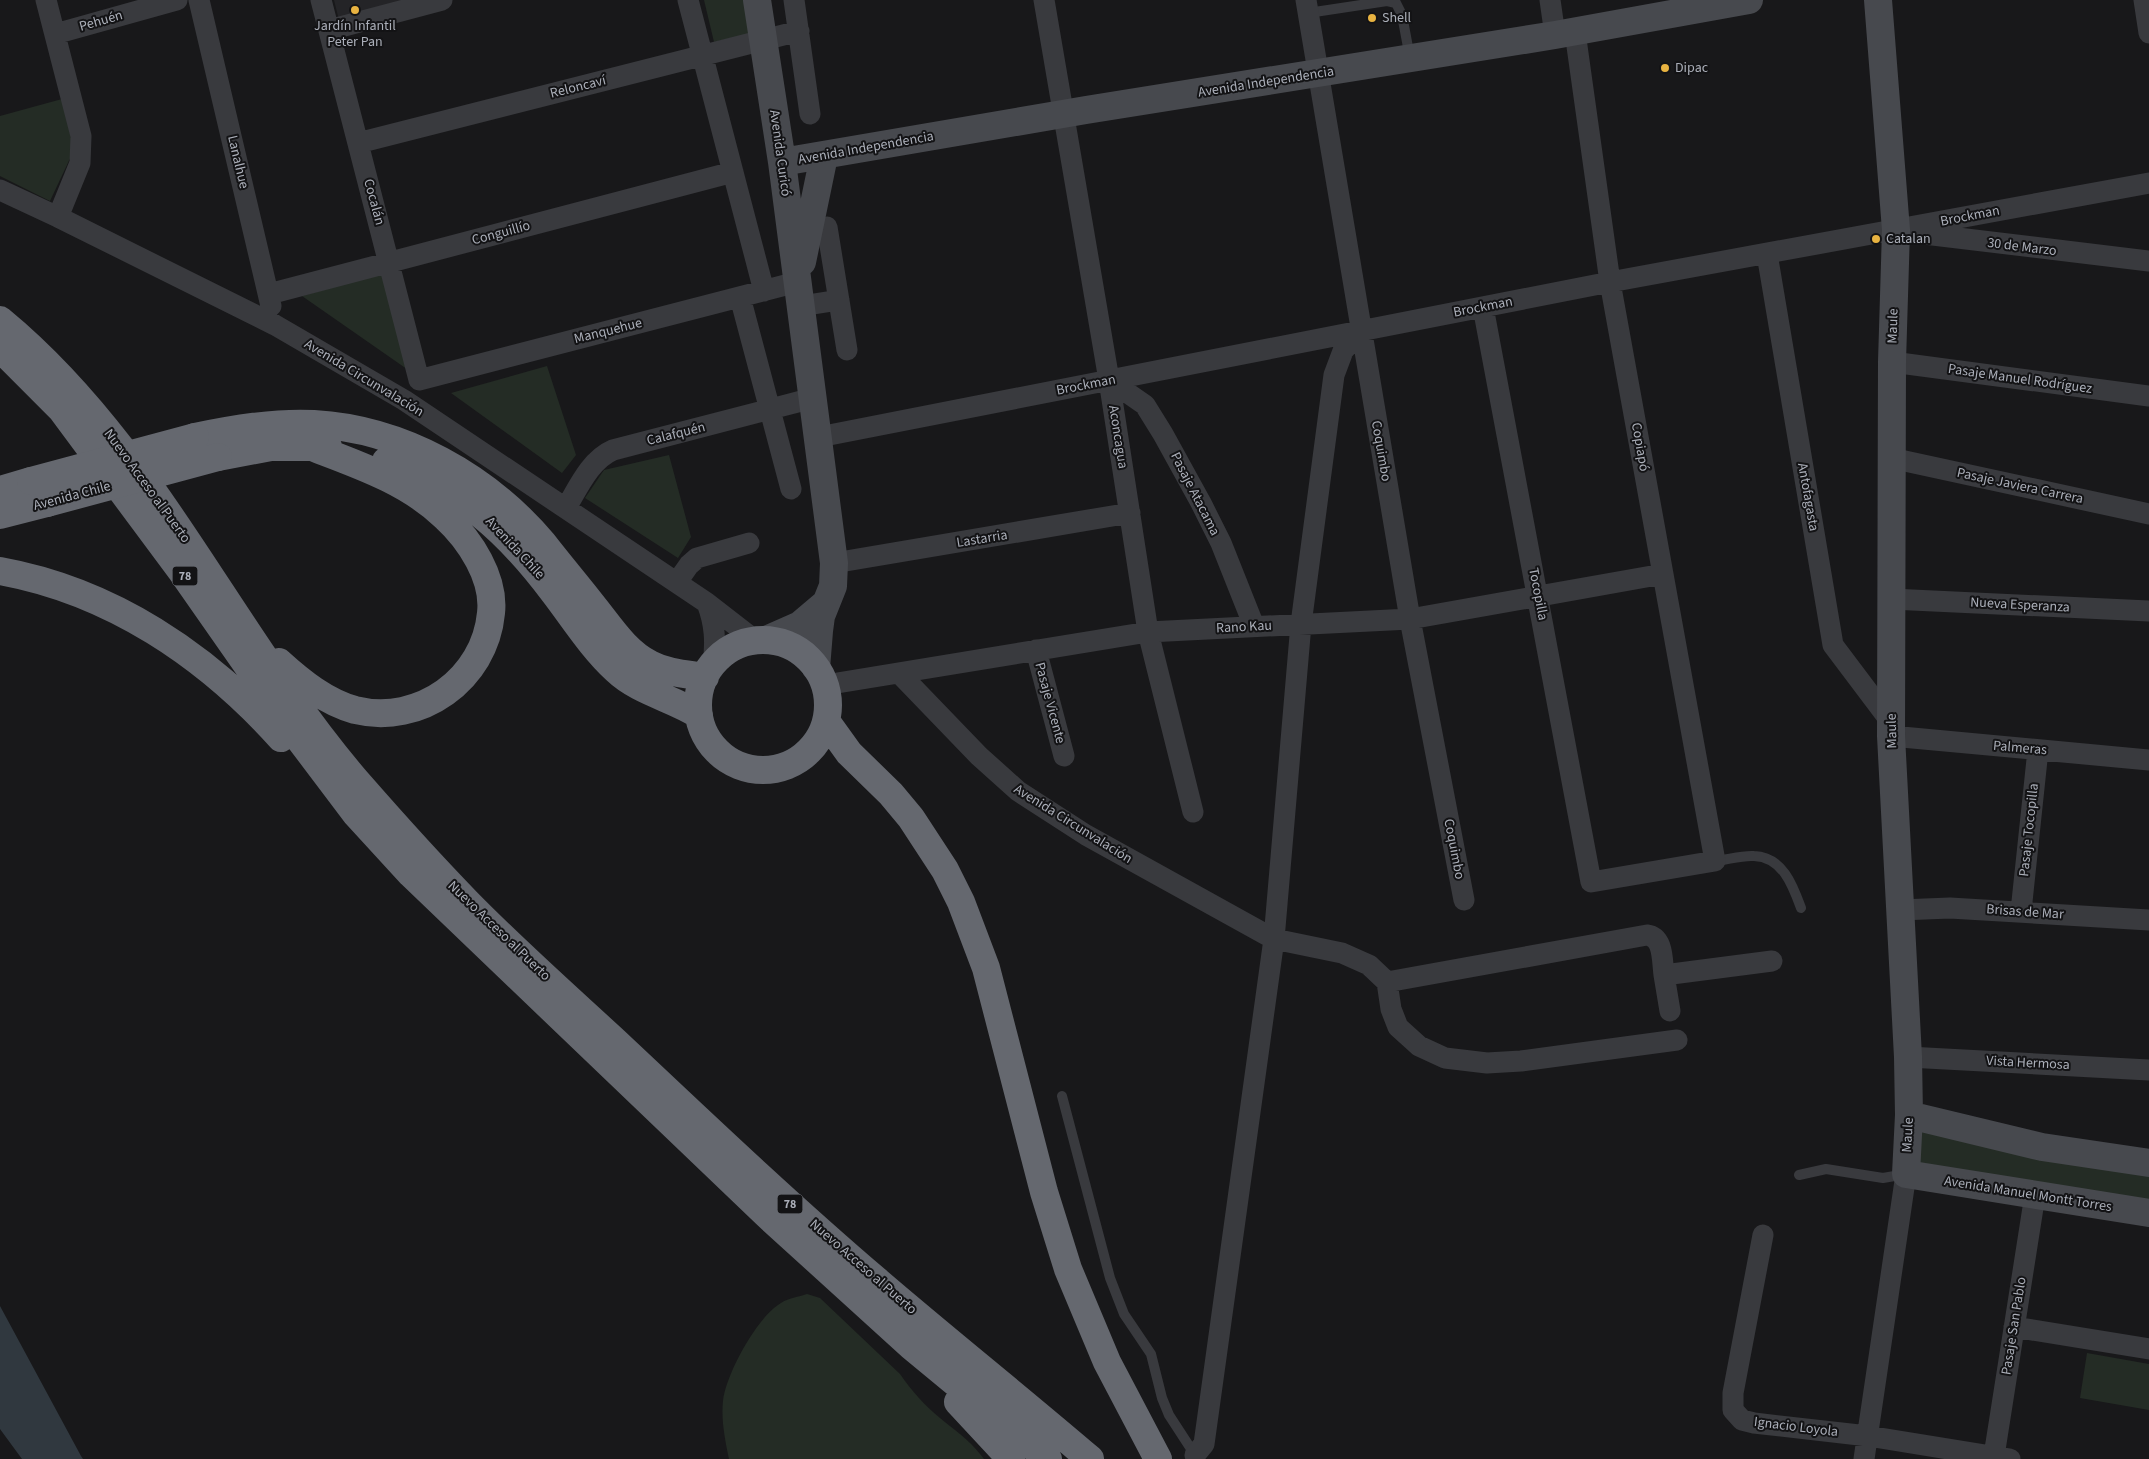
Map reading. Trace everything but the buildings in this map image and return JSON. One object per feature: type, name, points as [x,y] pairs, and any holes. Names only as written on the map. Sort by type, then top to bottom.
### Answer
[{"type":"highway","name":"Nuevo Acceso al Puerto","points":[[0,320],[48,362],[122,449],[158,498],[289,694],[358,783],[465,900],[782,1198],[875,1279],[1090,1459]]},
{"type":"highway","name":"Nuevo Acceso al Puerto","points":[[0,348],[50,397],[72,422],[182,572],[290,728],[356,814],[411,874],[452,916],[767,1215],[911,1346],[1048,1459]]},
{"type":"highway","name":"Avenida Chile","points":[[0,490],[195,437],[251,427],[315,424],[362,432],[408,445],[428,454],[467,476],[490,492],[525,524],[618,637],[636,656],[651,665],[666,670],[709,670]]},
{"type":"highway","points":[[241,624],[280,663],[310,689],[356,710],[378,712],[404,711],[427,703],[448,691],[466,674],[479,654],[487,634],[492,612],[488,586],[480,563],[470,546],[446,517],[432,505],[395,483],[366,468],[309,446]]},
{"type":"highway","name":"Avenida Chile","points":[[0,516],[218,456],[262,448],[309,446],[358,453],[386,461],[425,476],[462,498],[492,522],[513,543],[548,584],[598,651],[617,672],[647,690],[685,706],[699,715]]},
{"type":"highway","points":[[0,571],[38,579],[92,597],[122,611],[172,642],[198,660],[251,707],[315,776],[356,814]]},
{"type":"highway","points":[[761,640],[781,643],[795,648],[807,657],[821,676],[828,709],[826,721],[817,741],[802,757],[789,765],[775,769],[760,770],[746,768],[720,754],[703,730],[699,715],[700,689],[709,670],[732,648],[761,640]]},
{"type":"highway","points":[[826,721],[849,753],[891,794],[911,818],[937,857],[962,902],[986,968],[1044,1192],[1068,1269],[1107,1362],[1158,1459]]},
{"type":"highway","points":[[911,1346],[968,1414],[1011,1459]]},
{"type":"main road","name":"Avenida Curicó","points":[[757,0],[782,162],[834,563],[834,586],[826,603],[819,630],[821,676]]},
{"type":"main road","points":[[1610,25],[1625,0]]},
{"type":"main road","name":"Avenida Independencia","points":[[782,162],[1064,114],[1565,34],[1749,0]]},
{"type":"main road","name":"Maule","points":[[1878,0],[1896,230],[1891,458],[1891,729],[1908,1057],[1909,1115],[1906,1174]]},
{"type":"main road","points":[[799,294],[824,156]]},
{"type":"main road","points":[[761,640],[800,625],[826,603]]},
{"type":"main road","points":[[1909,1115],[2042,1147],[2149,1163]]},
{"type":"main road","name":"Avenida Manuel Montt Torres","points":[[1906,1174],[2149,1213]]},
{"type":"street","points":[[46,0],[78,122],[82,150],[76,175],[58,217]]},
{"type":"street","name":"Pehuén","points":[[55,34],[177,0]]},
{"type":"street","name":"Lanalhue","points":[[199,0],[269,294],[274,325]]},
{"type":"street","name":"Cocalán","points":[[321,0],[419,380]]},
{"type":"street","points":[[329,30],[442,0]]},
{"type":"street","points":[[688,0],[764,291]]},
{"type":"street","points":[[794,0],[810,114]]},
{"type":"street","name":"Aconcagua","points":[[1044,0],[1109,380],[1148,632],[1192,812]]},
{"type":"street","name":"Copiapó","points":[[1550,0],[1565,34],[1715,861]]},
{"type":"street","points":[[2144,0],[2149,33]]},
{"type":"street","name":"Coquimbo","points":[[1307,7],[1360,331],[1410,619],[1464,900]]},
{"type":"street","name":"Reloncaví","points":[[358,143],[799,31]]},
{"type":"street","name":"Conguillío","points":[[269,294],[733,172]]},
{"type":"street","name":"Brockman","points":[[819,437],[1610,282],[2149,183]]},
{"type":"street","name":"Avenida Circunvalación","points":[[0,190],[274,325],[404,400],[761,640]]},
{"type":"street","points":[[827,227],[847,350]]},
{"type":"street","name":"30 de Marzo","points":[[1896,230],[2149,262]]},
{"type":"street","name":"Antofagasta","points":[[1767,254],[1833,645],[1891,729]]},
{"type":"street","name":"Manquehue","points":[[419,380],[764,291],[799,294]]},
{"type":"street","points":[[799,294],[839,300]]},
{"type":"street","points":[[740,297],[791,489]]},
{"type":"street","name":"Tocopilla","points":[[1483,307],[1591,882],[1715,861]]},
{"type":"street","points":[[1195,1456],[1204,1444],[1274,938],[1301,624],[1334,374],[1343,351],[1360,331]]},
{"type":"street","name":"Pasaje Manuel Rodríguez","points":[[1892,362],[2149,396]]},
{"type":"street","points":[[404,400],[419,380]]},
{"type":"street","name":"Pasaje Atacama","points":[[1109,380],[1145,405],[1163,434],[1217,535],[1254,626]]},
{"type":"street","name":"Calafquén","points":[[566,508],[594,463],[604,454],[613,450],[813,398]]},
{"type":"street","name":"Pasaje Javiera Carrera","points":[[1891,458],[2149,514]]},
{"type":"street","name":"Lastarria","points":[[834,563],[1130,513]]},
{"type":"street","points":[[677,582],[689,565],[697,558],[749,543]]},
{"type":"street","name":"Rano Kau","points":[[821,676],[898,673],[1148,632],[1410,619],[1663,574]]},
{"type":"street","name":"Nueva Esperanza","points":[[1891,599],[2149,611]]},
{"type":"street","points":[[707,603],[713,618],[715,632],[709,670]]},
{"type":"street","name":"Pasaje Vicente","points":[[1036,650],[1064,756]]},
{"type":"street","name":"Avenida Circunvalación","points":[[898,673],[979,756],[1018,791],[1103,845],[1274,938],[1342,953],[1369,965],[1387,982]]},
{"type":"street","name":"Palmeras","points":[[1891,729],[2038,750],[2149,760]]},
{"type":"street","name":"Pasaje Tocopilla","points":[[2020,911],[2038,750]]},
{"type":"street","name":"Brisas de Mar","points":[[1900,910],[1950,908],[2149,920]]},
{"type":"street","points":[[1670,1011],[1659,942],[1653,936],[1647,935],[1387,982],[1390,1009],[1398,1027],[1419,1046],[1445,1058],[1487,1063],[1678,1040]]},
{"type":"street","points":[[1664,975],[1772,961]]},
{"type":"street","name":"Vista Hermosa","points":[[1908,1057],[2149,1070]]},
{"type":"street","name":"Maule","points":[[1864,1459],[1906,1174]]},
{"type":"street","name":"Pasaje San Pablo","points":[[2002,1458],[2014,1327],[2035,1195]]},
{"type":"street","name":"Ignacio Loyola","points":[[1763,1234],[1733,1393],[1733,1410],[1742,1420],[1868,1436],[2002,1458]]},
{"type":"street","points":[[2014,1327],[2149,1349]]},
{"type":"lane","points":[[1307,7],[1387,2],[1396,4],[1402,15],[1411,59]]},
{"type":"lane","points":[[1715,861],[1754,856],[1770,860],[1782,869],[1792,884],[1801,908]]},
{"type":"lane","points":[[1062,1096],[1110,1278],[1124,1314],[1150,1354],[1169,1416],[1195,1456]]},
{"type":"lane","points":[[1799,1175],[1826,1169],[1883,1178],[1906,1174]]},
{"type":"shaded area","name":"Jardín Infantil Peter Pan","points":[[334,0],[409,0],[339,20]]},
{"type":"shaded area","points":[[704,0],[750,0],[754,33],[714,42]]},
{"type":"shaded area","points":[[62,99],[74,150],[50,201],[0,176],[0,116]]},
{"type":"shaded area","points":[[387,272],[414,374],[302,296]]},
{"type":"shaded area","points":[[547,366],[576,455],[562,473],[451,393]]},
{"type":"shaded area","points":[[669,455],[691,537],[678,558],[585,498],[604,470]]},
{"type":"shaded area","points":[[1918,1127],[2149,1174],[2149,1206],[1915,1168]]},
{"type":"shaded area","points":[[807,1294],[820,1298],[900,1374],[929,1408],[969,1442],[984,1459],[729,1459],[723,1423],[723,1401],[725,1390],[736,1362],[762,1320],[772,1310],[784,1301]]},
{"type":"shaded area","points":[[0,1306],[83,1459],[22,1459],[0,1429]]},
{"type":"shaded area","points":[[2087,1353],[2149,1364],[2149,1410],[2080,1398]]},
{"type":"place","name":"Jardín Infantil Peter Pan","points":[[355,10]]},
{"type":"place","name":"Shell","points":[[1372,18]]},
{"type":"place","name":"Dipac","points":[[1665,68]]},
{"type":"place","name":"Catalan","points":[[1876,239]]}]
